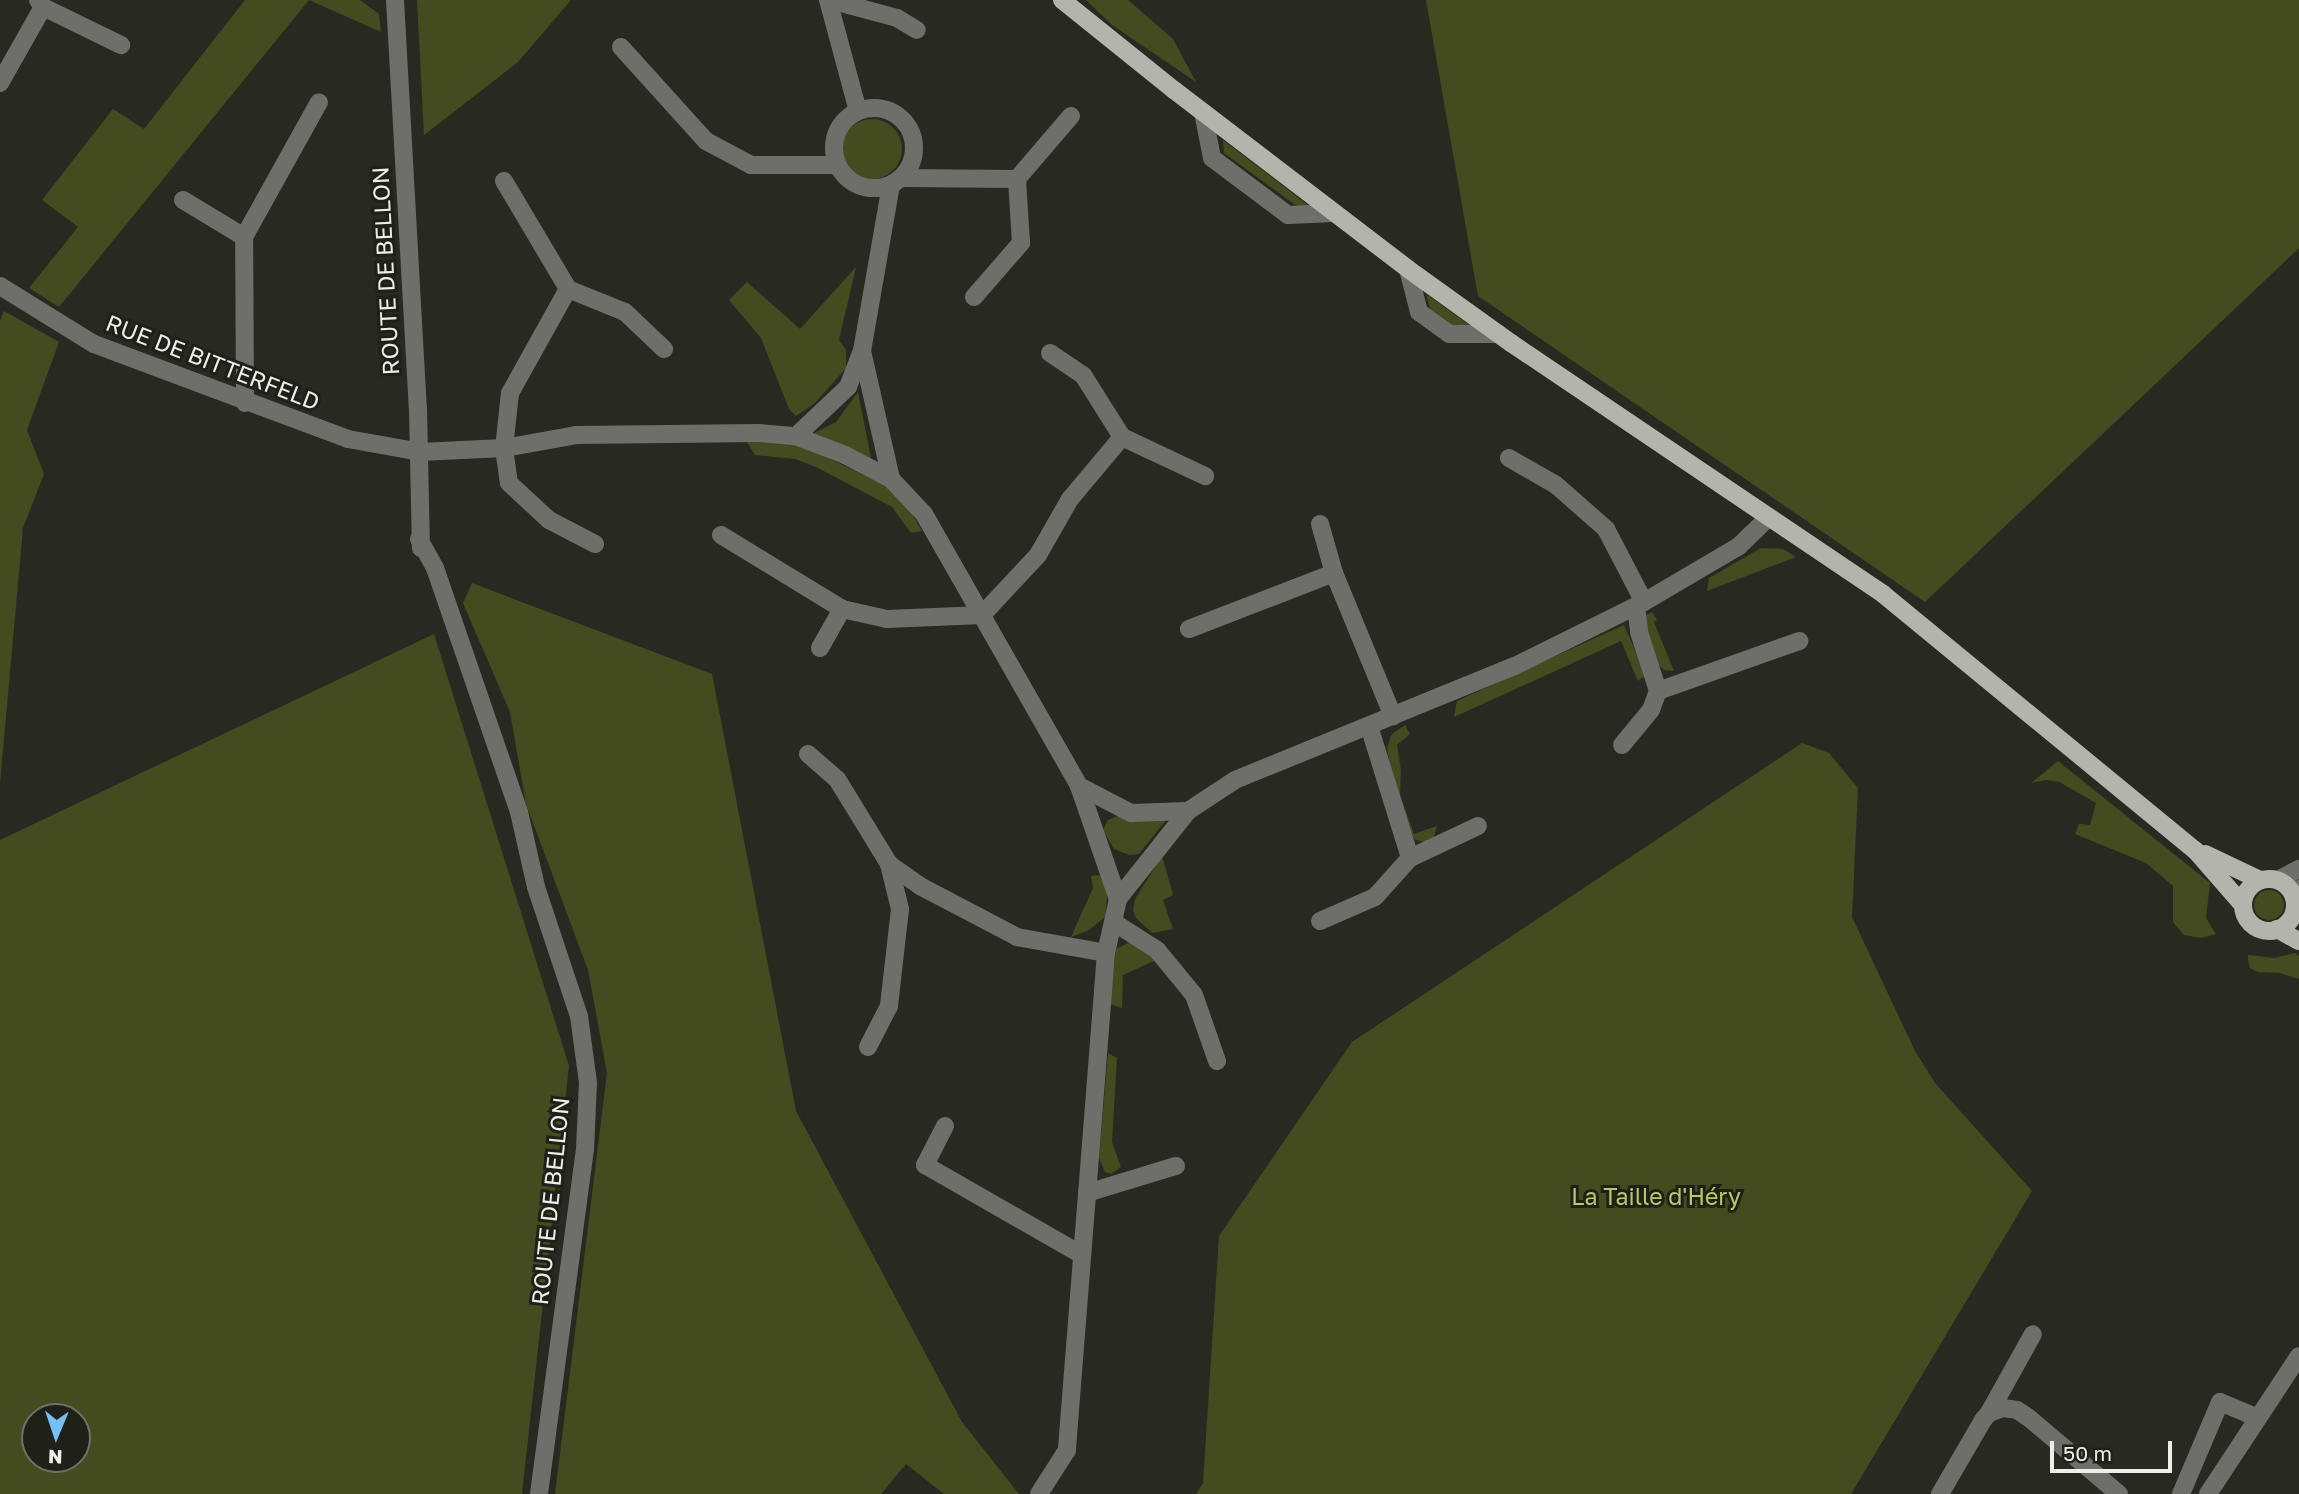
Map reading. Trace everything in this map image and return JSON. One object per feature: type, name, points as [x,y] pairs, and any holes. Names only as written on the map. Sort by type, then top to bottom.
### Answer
[{"type":"main road","points":[[1062,0],[1408,269],[1499,334],[1883,594],[2195,850],[2243,905],[2247,918],[2258,928],[2277,929],[2299,941]]},
{"type":"main road","points":[[2195,850],[2269,880],[2297,902],[2289,922],[2277,929]]},
{"type":"main road","points":[[2243,905],[2248,890],[2269,880]]},
{"type":"street","name":"ROUTE DE BELLON","points":[[395,0],[420,452],[419,539],[435,568],[519,812],[536,887],[579,1016],[587,1083],[585,1149],[538,1494]]},
{"type":"street","points":[[858,111],[829,0],[897,18],[917,30]]},
{"type":"street","points":[[0,83],[40,4],[121,45]]},
{"type":"street","points":[[621,47],[706,141],[751,165],[837,165]]},
{"type":"street","points":[[245,403],[244,237],[319,102]]},
{"type":"street","points":[[796,436],[848,387],[862,352],[897,181],[915,153],[908,126],[886,110],[871,108],[858,111],[839,128],[834,140],[837,165],[852,182],[862,187],[872,189],[897,181],[1017,178]]},
{"type":"street","points":[[1203,112],[1212,158],[1288,215],[1334,213]]},
{"type":"street","points":[[974,297],[1021,243],[1017,178],[1071,116]]},
{"type":"street","points":[[504,181],[568,289],[625,312],[664,349]]},
{"type":"street","points":[[183,200],[244,237]]},
{"type":"street","points":[[1408,269],[1419,312],[1449,334],[1499,334]]},
{"type":"street","name":"RUE DE BITTERFELD","points":[[0,286],[94,344],[245,403],[348,439],[420,452],[504,448],[576,435],[759,433],[796,436],[845,455],[891,479]]},
{"type":"street","points":[[568,289],[510,393],[504,448],[509,483],[549,520],[595,544]]},
{"type":"street","points":[[862,352],[891,479],[924,514],[1079,786],[1118,899],[1115,923],[1106,953],[1067,1450],[1039,1494]]},
{"type":"street","points":[[1050,353],[1083,375],[1122,437],[1205,477]]},
{"type":"street","points":[[721,535],[842,610],[887,620],[982,615],[1038,555],[1070,499],[1122,437]]},
{"type":"street","points":[[1509,458],[1556,485],[1606,529],[1640,604],[1639,632],[1658,691],[1651,710],[1622,745]]},
{"type":"street","points":[[1118,899],[1188,811],[1235,780],[1515,666],[1640,604],[1739,545],[1768,518]]},
{"type":"street","points":[[1320,524],[1334,573],[1393,716]]},
{"type":"street","points":[[1189,629],[1334,573]]},
{"type":"street","points":[[820,648],[842,610]]},
{"type":"street","points":[[1658,691],[1799,641]]},
{"type":"street","points":[[1369,726],[1410,858]]},
{"type":"street","points":[[808,754],[837,779],[889,864],[900,909],[889,1006],[868,1047]]},
{"type":"street","points":[[1079,786],[1131,813],[1188,811]]},
{"type":"street","points":[[1320,920],[1375,897],[1410,858],[1478,826]]},
{"type":"street","points":[[889,864],[920,886],[1017,937],[1106,953]]},
{"type":"street","points":[[2269,880],[2299,869]]},
{"type":"street","points":[[900,909],[920,886]]},
{"type":"street","points":[[1115,923],[1157,950],[1194,995],[1217,1061]]},
{"type":"street","points":[[945,1126],[925,1165],[1082,1255]]},
{"type":"street","points":[[1087,1193],[1177,1166]]},
{"type":"street","points":[[1940,1494],[2033,1334]]},
{"type":"street","points":[[2208,1494],[2299,1356]]},
{"type":"street","points":[[2181,1494],[2220,1402],[2258,1418]]},
{"type":"street","points":[[1989,1413],[2003,1408],[2017,1410],[2119,1494]]},
{"type":"green space","points":[[245,0],[309,0],[59,307],[29,288],[78,227],[42,200],[113,109],[144,129]]},
{"type":"green space","points":[[309,0],[360,0],[379,14],[381,32]]},
{"type":"green space","points":[[417,0],[571,0],[518,62],[424,135]]},
{"type":"green space","points":[[1086,0],[1128,0],[1173,39],[1196,82],[1112,25]]},
{"type":"green space","points":[[1426,0],[2299,0],[2299,248],[1925,602],[1478,296]]},
{"type":"green space","points":[[866,119],[878,119],[897,132],[902,149],[900,161],[889,174],[878,179],[866,179],[847,166],[842,155],[842,143],[855,124]]},
{"type":"green space","points":[[1223,140],[1309,206],[1298,207],[1224,153]]},
{"type":"green space","points":[[856,267],[839,340],[846,350],[846,368],[815,403],[796,416],[789,409],[761,338],[729,300],[747,282],[800,329]]},
{"type":"green space","points":[[1426,294],[1475,329],[1455,329],[1430,309]]},
{"type":"green space","points":[[4,311],[59,342],[27,430],[44,474],[23,528],[0,783],[0,321]]},
{"type":"green space","points":[[858,392],[871,458],[814,433],[836,422]]},
{"type":"green space","points":[[771,441],[800,445],[885,485],[908,507],[922,531],[911,533],[892,507],[816,467],[795,459],[755,455],[747,442]]},
{"type":"green space","points":[[1761,548],[1783,549],[1796,557],[1707,591],[1709,578]]},
{"type":"green space","points":[[472,583],[712,674],[796,1111],[962,1422],[1019,1494],[944,1494],[906,1464],[881,1494],[555,1494],[607,1073],[588,970],[526,804],[510,712],[463,603]]},
{"type":"green space","points":[[1652,612],[1674,671],[1664,670],[1659,665],[1645,622],[1646,615]]},
{"type":"green space","points":[[1624,625],[1646,675],[1638,681],[1621,641],[1454,717],[1457,701]]},
{"type":"green space","points":[[434,634],[569,1066],[522,1494],[0,1494],[0,840]]},
{"type":"green space","points":[[1405,725],[1410,734],[1397,745],[1401,770],[1400,795],[1414,834],[1437,826],[1433,840],[1426,843],[1414,839],[1397,799],[1387,749],[1391,735]]},
{"type":"green space","name":"La Taille d'Héry","points":[[1802,743],[1829,753],[1858,788],[1852,917],[1915,1051],[1935,1083],[2032,1191],[1851,1494],[1196,1494],[1203,1483],[1219,1236],[1352,1042]]},
{"type":"green space","points":[[2058,761],[2210,883],[2206,918],[2216,934],[2201,938],[2184,935],[2173,922],[2173,886],[2146,863],[2075,834],[2079,824],[2090,825],[2096,803],[2059,782],[2046,780],[2031,783]]},
{"type":"green space","points":[[1117,816],[1166,820],[1139,854],[1129,855],[1114,849],[1103,830],[1108,820]]},
{"type":"green space","points":[[1162,856],[1173,895],[1163,900],[1173,929],[1152,933],[1136,918],[1133,910],[1135,899]]},
{"type":"green space","points":[[1103,875],[1107,898],[1105,917],[1089,930],[1071,937],[1093,888],[1091,876]]},
{"type":"green space","points":[[2269,890],[2275,891],[2283,899],[2283,911],[2275,919],[2269,920],[2263,919],[2255,911],[2254,905],[2255,899],[2263,891]]},
{"type":"green space","points":[[1132,941],[1156,960],[1123,975],[1122,1008],[1110,1004],[1116,949]]},
{"type":"green space","points":[[2295,953],[2299,956],[2299,979],[2280,973],[2258,972],[2250,968],[2248,961],[2248,955],[2274,958]]},
{"type":"green space","points":[[1108,1053],[1117,1058],[1112,1142],[1121,1167],[1111,1174],[1105,1172],[1099,1158]]}]
